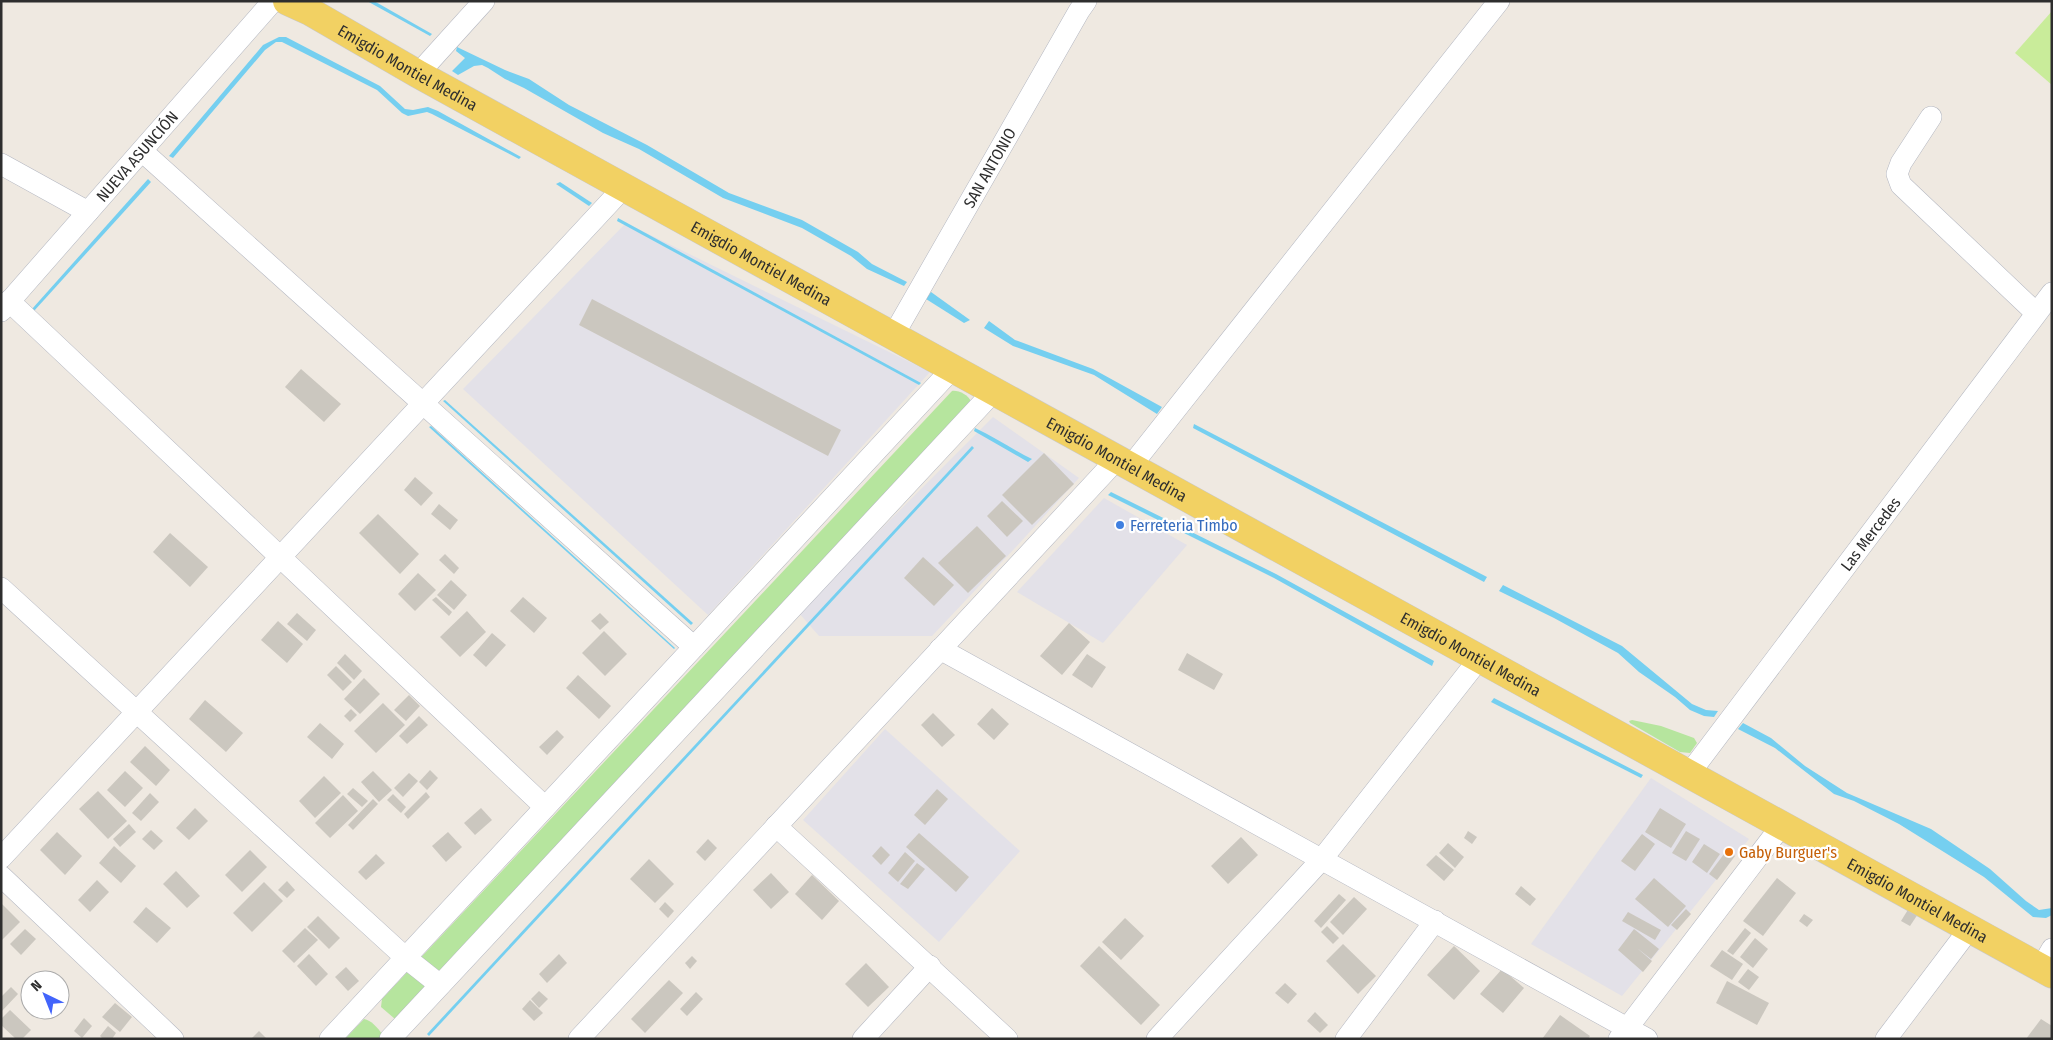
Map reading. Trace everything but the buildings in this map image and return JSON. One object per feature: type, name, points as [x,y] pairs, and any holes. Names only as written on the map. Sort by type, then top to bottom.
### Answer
[{"type":"main road","name":"Emigdio Montiel Medina","points":[[304,5],[418,74],[1479,659],[1970,928],[2048,964]]},
{"type":"street","name":"NUEVA ASUNCIÓN","points":[[5,306],[273,1]]},
{"type":"street","points":[[418,74],[484,1]]},
{"type":"street","name":"SAN ANTONIO","points":[[893,336],[1086,1]]},
{"type":"street","points":[[579,1039],[940,649],[1124,462],[1499,1]]},
{"type":"street","points":[[1931,117],[1901,163],[1897,174],[1901,184],[2036,313]]},
{"type":"street","points":[[142,151],[694,647]]},
{"type":"street","points":[[1,164],[88,212]]},
{"type":"street","points":[[1,858],[624,187]]},
{"type":"street","name":"Las Mercedes","points":[[1689,774],[2052,293]]},
{"type":"street","points":[[5,306],[280,558],[545,808]]},
{"type":"street","points":[[330,1039],[953,368]]},
{"type":"street","points":[[396,1037],[440,985],[994,391]]},
{"type":"street","points":[[1,588],[406,958],[440,985]]},
{"type":"street","points":[[940,649],[1435,922],[1623,1033],[1647,1039]]},
{"type":"street","points":[[1157,1039],[1322,860],[1479,659]]},
{"type":"street","points":[[1623,1033],[1782,825]]},
{"type":"street","points":[[776,826],[1007,1039]]},
{"type":"street","points":[[1,876],[173,1039]]},
{"type":"street","points":[[1346,1039],[1435,922]]},
{"type":"street","points":[[1886,1039],[1970,928]]},
{"type":"street","points":[[863,1039],[930,966]]},
{"type":"shaded area","points":[[626,223],[930,372],[708,615],[463,389]]},
{"type":"shaded area","points":[[993,417],[1079,478],[932,636],[819,636],[798,612]]},
{"type":"shaded area","points":[[1104,498],[1187,545],[1103,643],[1017,592]]},
{"type":"shaded area","points":[[885,729],[1020,851],[939,942],[803,820]]},
{"type":"shaded area","points":[[1651,778],[1749,839],[1622,996],[1531,944]]},
{"type":"green space","points":[[2052,11],[2052,85],[2015,53]]},
{"type":"green space","points":[[952,391],[963,394],[971,402],[395,1019],[381,1007],[382,999]]},
{"type":"green space","points":[[1629,721],[1661,726],[1694,738],[1697,743],[1690,753],[1680,752],[1630,723]]},
{"type":"green space","points":[[364,1019],[372,1023],[382,1034],[380,1039],[345,1039]]},
{"type":"water","points":[[367,1],[374,1],[432,34],[430,36]]},
{"type":"water","points":[[279,37],[286,37],[380,86],[405,109],[413,110],[428,107],[438,111],[521,157],[519,159],[427,112],[408,116],[402,113],[377,90],[282,42],[276,42],[265,50],[173,158],[169,156],[263,45]]},
{"type":"water","points":[[457,47],[505,70],[529,79],[569,105],[647,145],[729,193],[802,220],[858,252],[872,264],[907,282],[904,286],[867,269],[851,256],[802,228],[723,198],[639,149],[603,133],[482,65],[474,66],[458,75],[452,71],[465,58],[456,51]]},
{"type":"water","points":[[148,179],[151,182],[34,311],[32,309]]},
{"type":"water","points":[[560,182],[592,203],[589,206],[556,184]]},
{"type":"water","points":[[618,218],[921,383],[919,385],[617,221]]},
{"type":"water","points":[[931,292],[970,320],[964,323],[926,299]]},
{"type":"water","points":[[989,321],[1015,340],[1093,369],[1162,407],[1157,414],[1094,375],[1013,346],[984,328]]},
{"type":"water","points":[[445,400],[693,623],[691,625],[443,401]]},
{"type":"water","points":[[1194,424],[1487,577],[1484,582],[1193,428]]},
{"type":"water","points":[[431,426],[675,648],[429,427]]},
{"type":"water","points":[[975,428],[1032,459],[1028,462],[974,431]]},
{"type":"water","points":[[972,446],[974,448],[429,1036],[427,1034]]},
{"type":"water","points":[[1111,492],[1276,574],[1434,661],[1432,666],[1274,578],[1108,495]]},
{"type":"water","points":[[1503,585],[1622,646],[1692,704],[1706,710],[1718,711],[1714,717],[1704,716],[1690,710],[1639,672],[1618,653],[1499,591]]},
{"type":"water","points":[[1494,698],[1643,775],[1641,778],[1491,702]]},
{"type":"water","points":[[1743,723],[1771,738],[1805,766],[1847,793],[1931,829],[1990,869],[2039,910],[2052,908],[2052,915],[2046,918],[2033,917],[1984,877],[1899,824],[1854,801],[1834,794],[1775,748],[1738,729]]},
{"type":"place","name":"Ferreteria Timbo","points":[[1120,525]]},
{"type":"place","name":"Gaby Burguer's","points":[[1729,852]]}]
